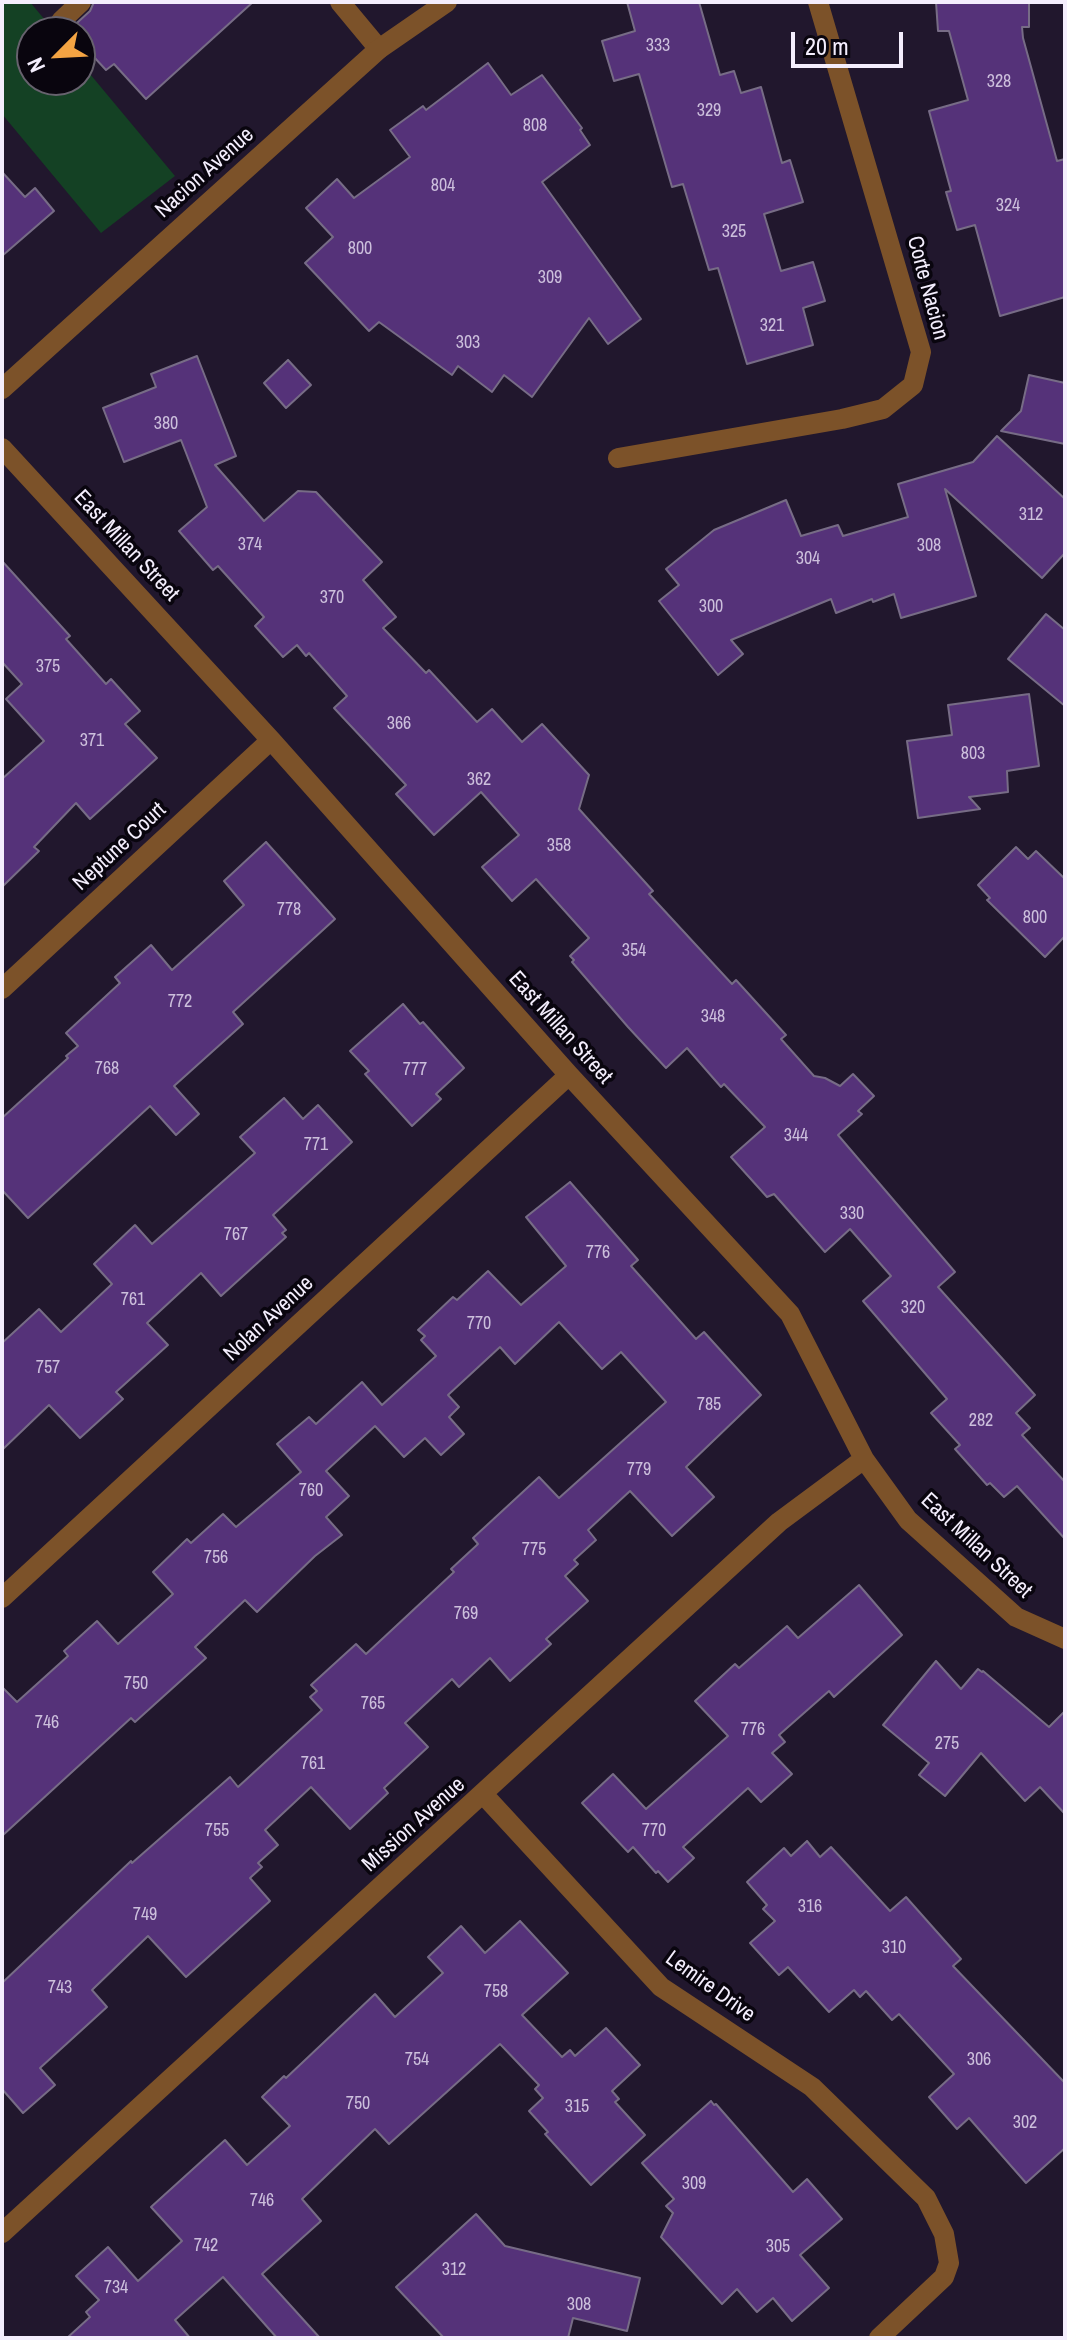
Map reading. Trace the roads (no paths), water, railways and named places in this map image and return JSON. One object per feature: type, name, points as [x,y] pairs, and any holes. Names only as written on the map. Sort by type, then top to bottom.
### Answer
[{"type":"street","points":[[66,16],[81,2]]},
{"type":"street","points":[[340,2],[379,49]]},
{"type":"street","name":"Nacion Avenue","points":[[2,389],[379,49],[447,2]]},
{"type":"street","name":"Corte Nacion","points":[[618,458],[883,409],[913,385],[921,352],[818,2]]},
{"type":"street","name":"East Millan Street","points":[[2,448],[271,740],[569,1075],[790,1314],[864,1459],[908,1520],[1016,1617],[1065,1639]]},
{"type":"street","name":"Neptune Court","points":[[2,989],[271,740]]},
{"type":"street","name":"Nolan Avenue","points":[[2,1598],[569,1075]]},
{"type":"street","name":"Mission Avenue","points":[[2,2233],[779,1522],[864,1459]]},
{"type":"street","name":"Lemire Drive","points":[[483,1794],[661,1987],[812,2087],[926,2198],[944,2234],[949,2263],[944,2277],[879,2338]]}]
